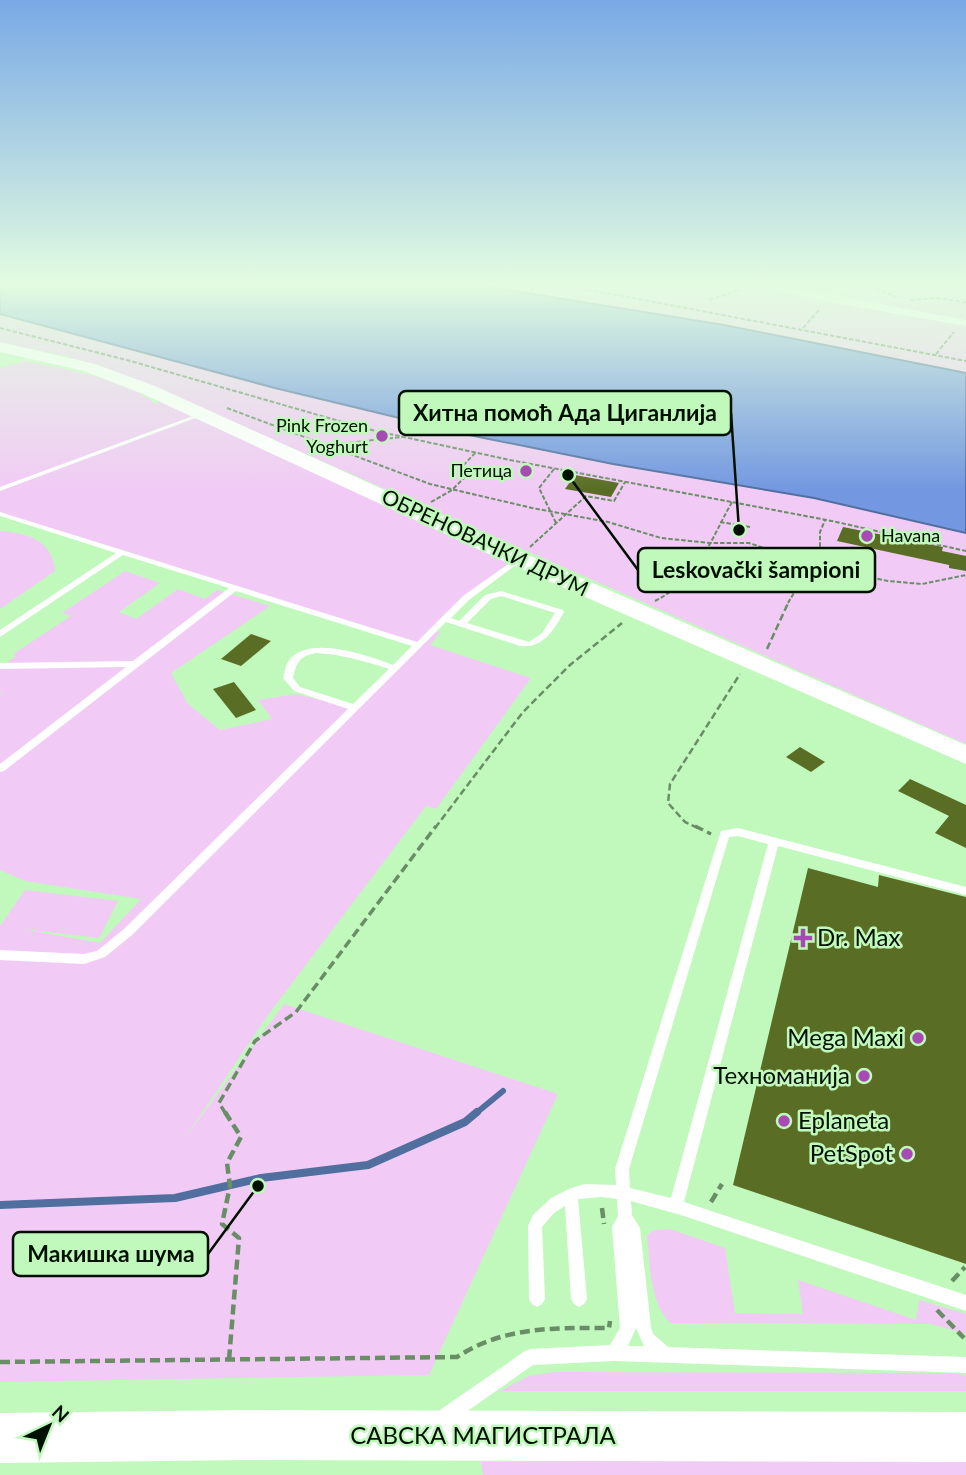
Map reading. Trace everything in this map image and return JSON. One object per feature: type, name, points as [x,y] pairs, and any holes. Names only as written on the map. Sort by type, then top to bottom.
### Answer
[{"type":"main road","name":"САВСКА МАГИСТРАЛА","points":[[0,1438],[418,1435],[966,1437]]},
{"type":"street","name":"ОБРЕНОВАЧКИ ДРУМ","points":[[37,352],[211,409],[283,451],[518,559],[633,610],[758,656],[966,755]]},
{"type":"lane","points":[[0,489],[211,409]]},
{"type":"lane","points":[[0,514],[418,645]]},
{"type":"lane","points":[[0,634],[121,553]]},
{"type":"lane","points":[[0,955],[83,959],[100,954],[128,932],[445,619],[484,583],[518,559]]},
{"type":"lane","points":[[0,769],[234,588]]},
{"type":"lane","points":[[445,619],[528,645],[537,642],[559,614],[555,609],[501,593],[488,597],[461,624]]},
{"type":"lane","points":[[354,708],[297,689],[288,678],[291,665],[305,654],[336,650],[394,668]]},
{"type":"lane","points":[[0,666],[135,664]]},
{"type":"lane","points":[[665,1355],[644,1333],[633,1228],[625,1217],[622,1170],[624,1156],[725,834],[738,832],[966,891]]},
{"type":"lane","points":[[676,1207],[774,841]]},
{"type":"lane","points":[[537,1299],[535,1226],[545,1211],[571,1196],[583,1191],[599,1190],[676,1207],[966,1303]]},
{"type":"lane","points":[[571,1196],[579,1299]]},
{"type":"lane","points":[[614,1353],[628,1328],[619,1227],[625,1217]]},
{"type":"lane","points":[[418,1435],[531,1357],[614,1353],[966,1365]]},
{"type":"path","points":[[76,352],[104,360]]},
{"type":"path","points":[[95,352],[357,426],[554,469],[825,520],[966,551]]},
{"type":"path","points":[[920,352],[966,361]]},
{"type":"path","points":[[936,355],[938,352]]},
{"type":"path","points":[[211,409],[330,445],[452,490],[608,522],[661,538],[755,544],[809,564],[901,583],[922,584],[966,575]]},
{"type":"path","points":[[283,451],[406,437]]},
{"type":"path","points":[[414,511],[452,490],[470,471],[460,469],[476,452]]},
{"type":"path","points":[[554,469],[539,488],[555,523]]},
{"type":"path","points":[[518,559],[586,496],[614,501],[625,482]]},
{"type":"path","points":[[229,1360],[239,1238],[222,1224],[230,1186],[228,1163],[241,1137],[219,1102],[255,1041],[296,1012],[523,712],[570,665],[628,618],[633,610],[671,594],[682,586],[698,568],[732,502]]},
{"type":"path","points":[[722,839],[685,822],[668,803],[670,784],[758,656],[820,548],[820,532],[825,520]]},
{"type":"path","points":[[720,522],[750,527]]},
{"type":"path","points":[[710,1203],[722,1184]]},
{"type":"path","points":[[952,1281],[965,1267]]},
{"type":"path","points":[[932,1305],[964,1338]]},
{"type":"path","points":[[0,1362],[457,1357],[471,1346],[520,1331],[609,1328]]},
{"type":"shaded area","points":[[46,352],[966,352],[966,744],[160,390],[67,356]]},
{"type":"shaded area","points":[[26,361],[111,381],[156,404],[166,398],[518,559],[484,583],[435,630],[440,633],[430,645],[531,678],[436,809],[426,806],[268,1015],[185,1138],[284,1004],[558,1094],[429,1375],[0,1382],[0,926],[25,890],[118,901],[99,938],[22,929],[100,943],[141,899],[25,881],[0,870],[0,693],[5,694],[0,692],[0,668],[16,656],[13,654],[71,616],[62,613],[125,571],[160,583],[119,612],[136,619],[178,589],[205,599],[217,590],[270,606],[171,673],[188,704],[220,730],[272,719],[258,700],[296,694],[354,708],[417,646],[0,514],[0,368]]},
{"type":"shaded area","points":[[0,531],[29,536],[44,545],[53,560],[55,571],[0,609]]},
{"type":"shaded area","points":[[670,1229],[725,1248],[735,1313],[803,1314],[798,1280],[916,1320],[919,1300],[966,1314],[966,1334],[931,1324],[670,1323],[654,1293],[647,1235],[654,1230]]},
{"type":"shaded area","points":[[554,1372],[956,1373],[966,1376],[966,1391],[500,1391],[529,1376]]},
{"type":"shaded area","points":[[966,1456],[966,1475],[483,1475],[481,1462]]},
{"type":"water","points":[[141,352],[859,352],[966,373],[966,533],[814,498],[613,464],[474,436],[275,388]]},
{"type":"building","points":[[575,475],[619,483],[611,497],[565,489]]},
{"type":"building","points":[[843,527],[943,547],[942,551],[966,556],[966,571],[837,541]]},
{"type":"building","points":[[251,634],[271,641],[241,666],[221,659]]},
{"type":"building","points":[[234,682],[256,710],[236,718],[213,689]]},
{"type":"building","points":[[800,747],[825,762],[811,772],[786,757]]},
{"type":"building","points":[[910,779],[966,805],[966,848],[935,833],[949,816],[898,791]]},
{"type":"building","points":[[808,868],[878,887],[879,875],[966,897],[966,1264],[733,1185]]},
{"type":"waterway","points":[[475,1114],[503,1091]]},
{"type":"waterway","points":[[0,1205],[175,1198],[261,1178],[368,1165],[465,1122],[477,1112]]},
{"type":"place","name":"Pink Frozen Yoghurt","points":[[382,436]]},
{"type":"place","name":"Петица","points":[[526,471]]},
{"type":"place","name":"Leskovački šampioni","points":[[568,475]]},
{"type":"place","name":"Хитна помоћ Ада Циганлија","points":[[739,530]]},
{"type":"place","name":"Havana","points":[[867,536]]},
{"type":"place","name":"Dr. Max","points":[[803,938]]},
{"type":"place","name":"Mega Maxi","points":[[918,1038]]},
{"type":"place","name":"Техноманија","points":[[864,1076]]},
{"type":"place","name":"Eplaneta","points":[[784,1121]]},
{"type":"place","name":"PetSpot","points":[[907,1154]]},
{"type":"place","name":"Макишка шума","points":[[258,1186]]}]
